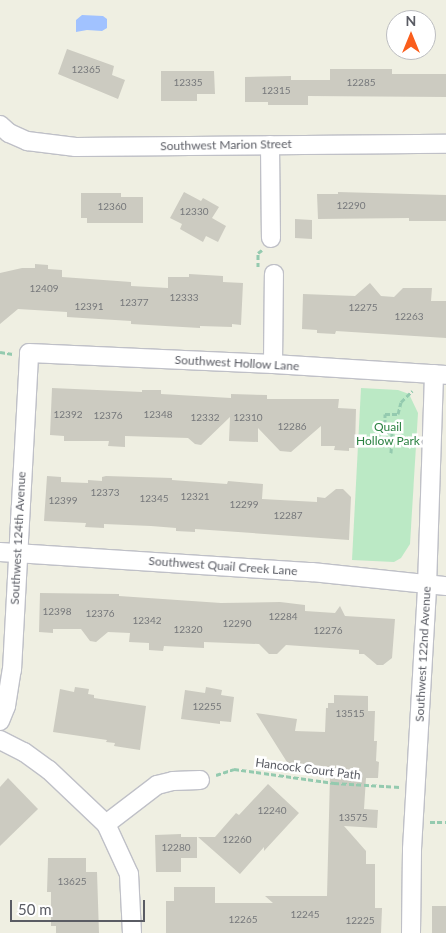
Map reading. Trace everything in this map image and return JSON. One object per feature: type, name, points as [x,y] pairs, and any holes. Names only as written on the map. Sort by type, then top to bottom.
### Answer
[{"type":"street","name":"Southwest Marion Street","points":[[5,129],[27,141],[76,147],[446,144]]},
{"type":"street","points":[[270,145],[271,238]]},
{"type":"street","points":[[273,364],[274,274]]},
{"type":"street","name":"Southwest Hollow Lane","points":[[29,352],[273,364],[440,375]]},
{"type":"street","name":"Southwest 124th Avenue","points":[[0,721],[6,706],[12,670],[9,552],[29,352]]},
{"type":"street","name":"Southwest 122nd Avenue","points":[[411,933],[434,392],[440,375]]},
{"type":"street","name":"Southwest Quail Creek Lane","points":[[9,552],[312,572],[427,586],[446,586]]},
{"type":"street","points":[[0,740],[24,752],[49,770],[106,824],[128,874],[132,933]]},
{"type":"street","points":[[106,824],[157,785],[173,781],[200,780]]},
{"type":"path","points":[[392,453],[392,432],[385,432],[385,414],[398,414],[400,402],[410,392],[434,392]]},
{"type":"path","name":"Hancock Court Path","points":[[200,780],[234,769],[334,783],[416,788]]},
{"type":"path","points":[[425,821],[446,822]]},
{"type":"green space","name":"Quail Hollow Park","points":[[361,388],[398,390],[409,394],[418,413],[410,544],[401,558],[394,562],[352,560]]},
{"type":"water","points":[[82,15],[103,16],[107,19],[107,28],[102,31],[87,30],[76,32],[76,20]]},
{"type":"building","points":[[67,49],[114,66],[112,75],[125,80],[118,99],[58,74]]},
{"type":"building","points":[[330,69],[392,69],[392,74],[446,74],[446,97],[308,96],[308,105],[268,105],[268,102],[245,102],[245,77],[291,76],[291,80],[330,80]]},
{"type":"building","points":[[161,71],[214,71],[215,94],[197,94],[197,101],[161,101]]},
{"type":"building","points":[[184,192],[201,201],[203,198],[219,207],[212,218],[226,226],[218,242],[206,236],[203,242],[180,229],[182,224],[170,218]]},
{"type":"building","points":[[338,192],[446,195],[446,221],[409,221],[409,218],[318,219],[317,194],[338,194]]},
{"type":"building","points":[[81,193],[121,193],[121,197],[143,197],[143,223],[87,223],[87,218],[81,218]]},
{"type":"building","points":[[295,219],[312,220],[312,239],[295,238]]},
{"type":"building","points":[[35,264],[48,265],[48,269],[62,270],[62,277],[131,282],[131,286],[168,288],[168,277],[189,277],[189,274],[223,276],[223,282],[243,283],[241,325],[232,324],[232,327],[200,326],[200,328],[131,324],[131,321],[67,317],[67,312],[18,309],[0,324],[0,273],[22,268],[35,268]]},
{"type":"building","points":[[370,283],[381,296],[394,297],[403,288],[432,288],[431,301],[446,301],[446,338],[336,331],[335,334],[317,333],[317,330],[302,329],[303,294],[355,296]]},
{"type":"building","points":[[52,388],[142,392],[142,390],[161,390],[161,394],[231,398],[231,394],[267,395],[267,399],[339,399],[338,408],[356,409],[355,448],[349,448],[349,451],[334,450],[335,446],[321,446],[321,426],[291,452],[280,451],[258,428],[258,442],[229,441],[230,417],[201,445],[195,444],[188,438],[125,436],[125,447],[108,446],[109,441],[64,441],[64,436],[50,435]]},
{"type":"building","points":[[47,476],[61,477],[61,482],[88,483],[88,480],[102,481],[102,477],[106,476],[172,478],[172,480],[227,484],[228,481],[263,484],[262,499],[317,502],[317,497],[325,498],[336,489],[343,489],[351,497],[349,540],[195,529],[195,532],[176,531],[176,528],[151,526],[104,524],[104,528],[85,527],[86,523],[44,521]]},
{"type":"building","points":[[40,593],[119,594],[119,596],[221,603],[280,602],[305,605],[305,611],[335,613],[340,606],[345,616],[395,619],[392,658],[383,665],[377,665],[364,654],[359,654],[359,650],[286,645],[277,654],[269,654],[259,644],[204,642],[204,648],[164,646],[163,651],[149,650],[149,643],[129,642],[130,633],[108,632],[96,642],[90,641],[81,629],[53,629],[53,633],[39,632]]},
{"type":"building","points":[[75,687],[89,689],[88,694],[94,695],[94,698],[146,706],[140,750],[114,746],[115,743],[106,742],[107,740],[53,732],[60,689],[74,692]]},
{"type":"building","points":[[206,687],[222,690],[221,695],[234,697],[231,722],[220,721],[220,724],[181,719],[185,690],[205,693]]},
{"type":"building","points":[[334,695],[368,696],[368,711],[375,711],[374,741],[377,741],[376,761],[379,762],[378,778],[366,778],[364,809],[378,810],[377,828],[344,826],[366,851],[366,864],[375,864],[375,908],[382,908],[381,933],[166,933],[166,901],[174,901],[174,887],[215,887],[215,903],[273,903],[265,896],[327,896],[330,775],[292,770],[256,713],[297,719],[295,731],[325,732],[326,708],[328,708],[328,703],[334,703]]},
{"type":"building","points":[[8,778],[38,809],[0,846],[0,787]]},
{"type":"building","points":[[268,784],[299,813],[264,851],[264,847],[240,874],[198,837],[215,837],[236,813],[239,815]]},
{"type":"building","points":[[181,834],[181,837],[197,837],[197,858],[181,858],[181,872],[156,872],[155,835]]},
{"type":"building","points":[[48,858],[86,858],[86,872],[97,872],[99,933],[56,933],[56,926],[51,926],[51,892],[47,892]]},
{"type":"building","points":[[432,906],[446,906],[446,933],[432,933]]}]
